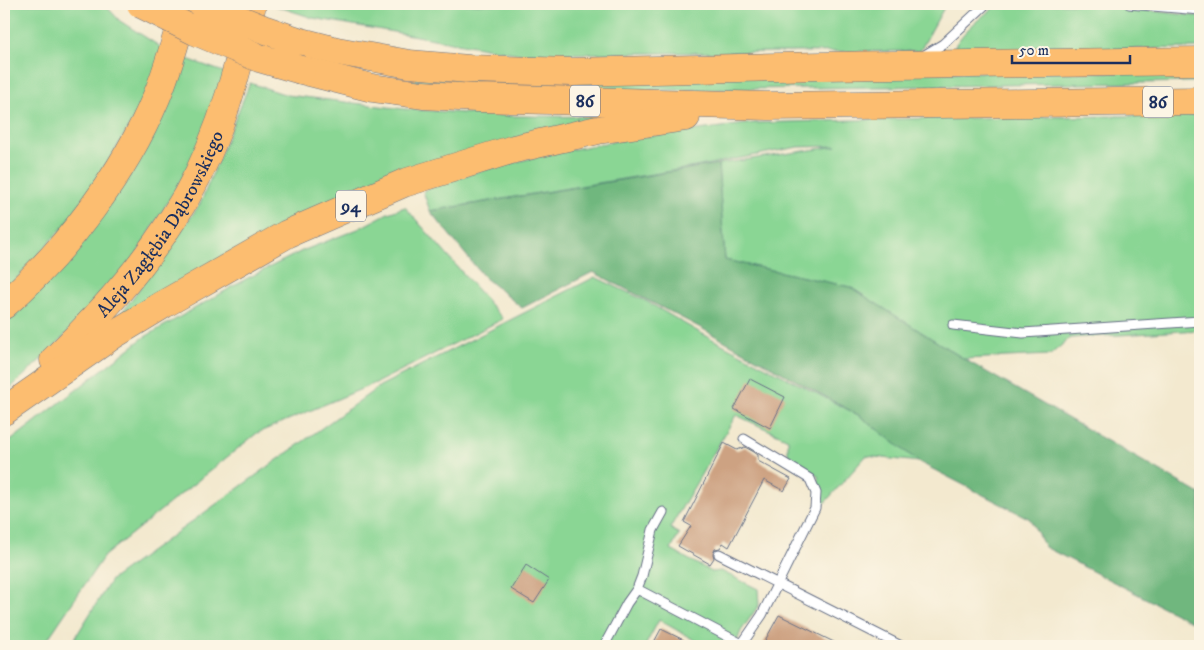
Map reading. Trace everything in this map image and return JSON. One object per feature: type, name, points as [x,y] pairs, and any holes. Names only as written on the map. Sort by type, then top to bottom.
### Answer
[{"type":"main road","name":"86","points":[[142,4],[195,31],[259,58],[372,88],[423,95],[769,106],[1200,101]]},
{"type":"main road","points":[[4,305],[40,269],[78,225],[128,152],[160,89],[186,4]]},
{"type":"main road","name":"86","points":[[202,4],[298,41],[409,64],[469,69],[572,72],[1200,61]]},
{"type":"main road","name":"Aleja Zagłębia Dąbrowskiego","points":[[4,407],[84,331],[112,300],[132,277],[174,217],[191,187],[217,132],[231,88],[252,4]]},
{"type":"main road","name":"94","points":[[4,411],[113,335],[164,304],[287,234],[404,183],[514,149],[598,130],[769,106]]},
{"type":"lane","points":[[909,66],[943,44],[975,8],[986,4]]},
{"type":"lane","points":[[1129,4],[1200,10]]},
{"type":"lane","points":[[953,325],[1023,333],[1200,321]]},
{"type":"lane","points":[[636,589],[741,645],[762,615],[815,508],[816,493],[810,479],[744,439]]},
{"type":"lane","points":[[604,646],[642,576],[653,530],[663,512]]},
{"type":"lane","points":[[719,554],[901,646]]},
{"type":"green space","points":[[4,4],[104,4],[120,21],[164,49],[148,95],[80,208],[4,293]]},
{"type":"green space","points":[[270,4],[946,4],[920,51],[520,54],[313,18]]},
{"type":"green space","points":[[1000,4],[1115,4],[1127,8],[1196,16],[1200,18],[1200,48],[953,50],[967,30]]},
{"type":"green space","points":[[179,56],[226,73],[194,158],[126,272],[51,350],[4,394],[4,316]]},
{"type":"green space","points":[[1200,72],[1200,82],[678,90],[579,89],[410,82],[412,73]]},
{"type":"green space","points":[[250,83],[287,95],[404,109],[510,116],[648,117],[495,148],[118,321],[121,314],[200,204]]},
{"type":"green space","points":[[1200,115],[1200,330],[1070,338],[1050,355],[964,359],[850,287],[725,260],[718,164],[837,146],[798,147],[695,167],[430,211],[423,191],[472,173],[548,154],[627,139],[754,123],[892,119]]},
{"type":"green space","points":[[718,164],[725,260],[850,287],[964,359],[1200,494],[1200,626],[1045,547],[1030,519],[919,462],[860,416],[701,328],[593,272],[522,308],[484,277],[430,211]]},
{"type":"green space","points":[[405,207],[503,319],[378,382],[257,433],[104,556],[43,646],[4,646],[4,446],[143,338],[246,279],[302,251],[358,229],[388,213]]},
{"type":"green space","points":[[595,277],[646,301],[697,331],[860,416],[919,462],[866,456],[821,507],[818,476],[788,457],[788,439],[736,415],[670,528],[679,534],[671,550],[712,572],[721,571],[758,589],[759,605],[741,631],[735,646],[705,646],[659,620],[645,646],[70,646],[111,580],[380,386]]},
{"type":"building","points":[[750,379],[785,397],[770,428],[734,409]]},
{"type":"building","points":[[724,443],[737,450],[745,447],[758,455],[758,461],[791,479],[784,491],[764,480],[729,547],[723,543],[720,548],[715,549],[714,558],[710,564],[678,546],[691,526],[684,522]]},
{"type":"building","points":[[526,565],[549,580],[534,603],[511,589]]},
{"type":"building","points":[[779,615],[842,646],[762,646]]},
{"type":"building","points":[[661,629],[696,646],[652,646]]}]
